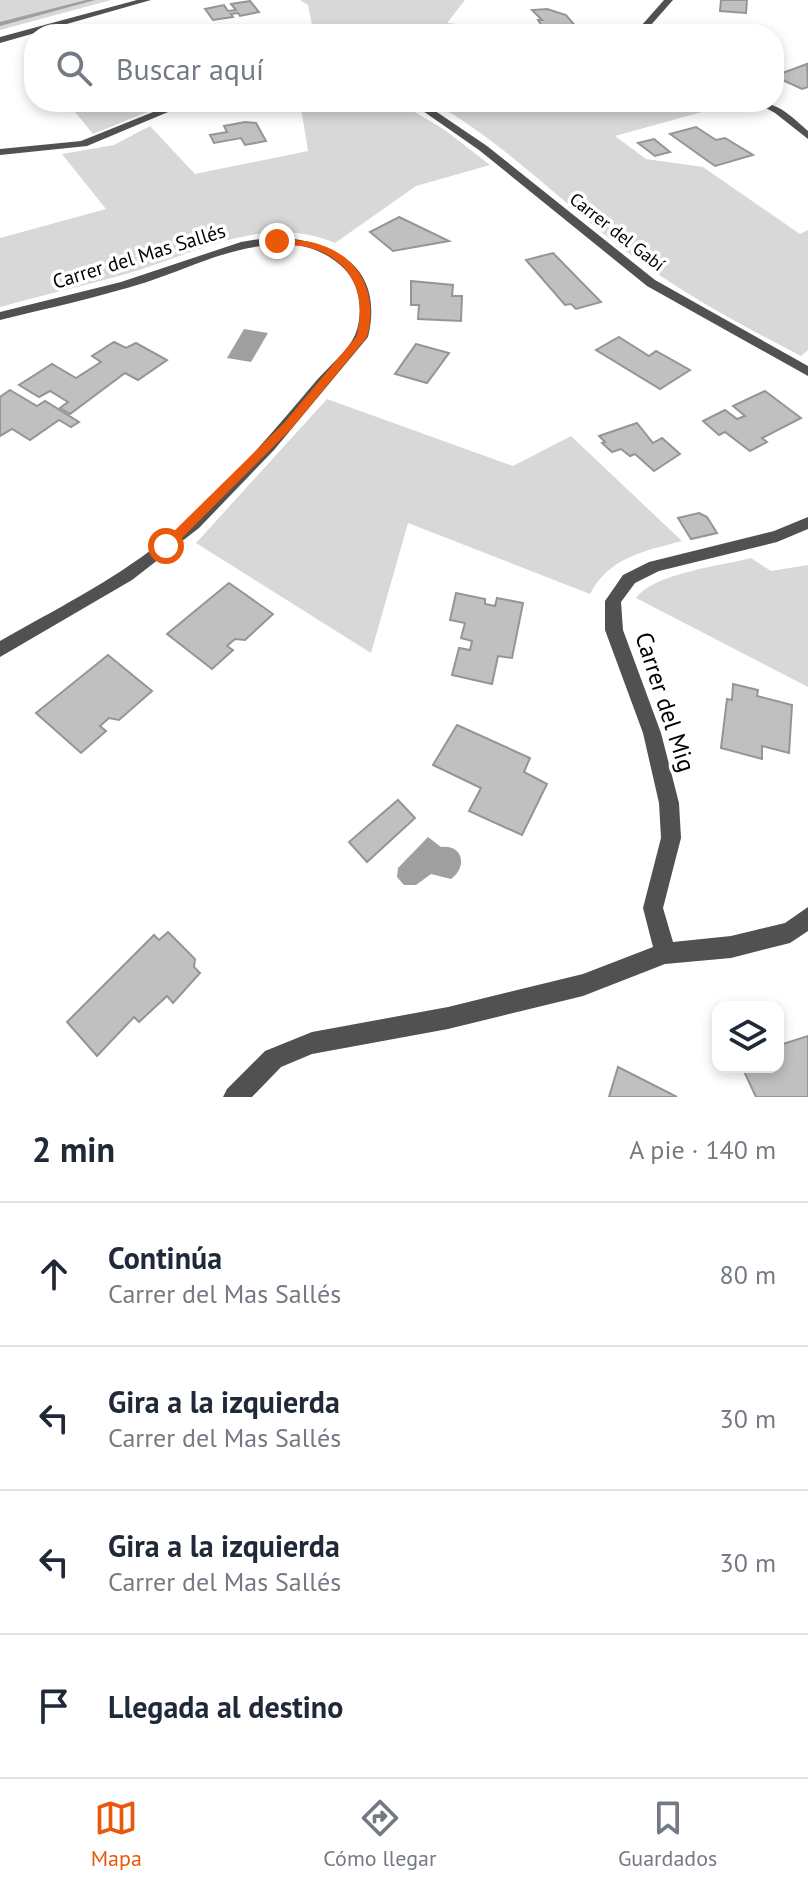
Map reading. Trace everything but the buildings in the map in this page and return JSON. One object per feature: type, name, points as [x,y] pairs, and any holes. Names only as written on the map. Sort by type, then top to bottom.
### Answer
[{"type":"street","points":[[59,24],[147,0]]},
{"type":"street","points":[[647,24],[669,0]]},
{"type":"street","points":[[0,40],[24,33]]},
{"type":"street","points":[[0,152],[83,144],[162,112]]},
{"type":"street","name":"Carrer del Gabí","points":[[430,112],[483,148],[651,283],[808,372]]},
{"type":"street","points":[[780,112],[808,136]]},
{"type":"street","name":"Carrer del Mas Sallés","points":[[0,316],[145,278],[247,244],[277,241],[312,245],[338,257],[361,282],[367,320],[361,337],[288,425],[166,546],[120,579],[0,650]]},
{"type":"street","name":"Carrer del Mig","points":[[665,953],[653,908],[671,838],[669,803],[652,733],[614,630],[613,601],[629,579],[655,566],[777,536],[808,523]]},
{"type":"street","points":[[235,1097],[273,1059],[312,1043],[448,1018],[583,985],[665,953],[731,947],[790,932],[808,917]]},
{"type":"shaded area","points":[[0,0],[111,0],[0,30]]},
{"type":"shaded area","points":[[300,0],[465,0],[447,23],[457,24],[312,24],[308,5]]},
{"type":"shaded area","points":[[75,112],[147,112],[93,134]]},
{"type":"shaded area","points":[[302,112],[415,112],[445,130],[490,165],[416,186],[335,243],[282,232],[255,234],[203,247],[126,274],[0,307],[0,238],[106,209],[62,154],[114,145],[150,126],[195,174],[308,151]]},
{"type":"shaded area","points":[[448,112],[702,112],[615,136],[646,159],[703,167],[800,234],[808,230],[808,350],[801,356],[690,295],[627,252],[484,135]]},
{"type":"shaded area","points":[[244,329],[268,333],[251,362],[227,358]]},
{"type":"shaded area","points":[[327,399],[513,466],[571,436],[682,541],[629,557],[607,572],[590,594],[408,523],[371,653],[196,543]]},
{"type":"shaded area","points":[[751,558],[771,571],[808,565],[808,687],[636,598],[645,589],[672,576]]},
{"type":"shaded area","points":[[428,837],[441,847],[454,849],[458,853],[461,857],[460,869],[451,879],[431,874],[416,885],[404,885],[397,877],[398,868]]},
{"type":"waterway","points":[[0,24],[92,0]]},
{"type":"route","points":[[166,546],[288,425],[361,337],[367,320],[366,300],[361,282],[352,269],[320,247],[277,241]]}]
